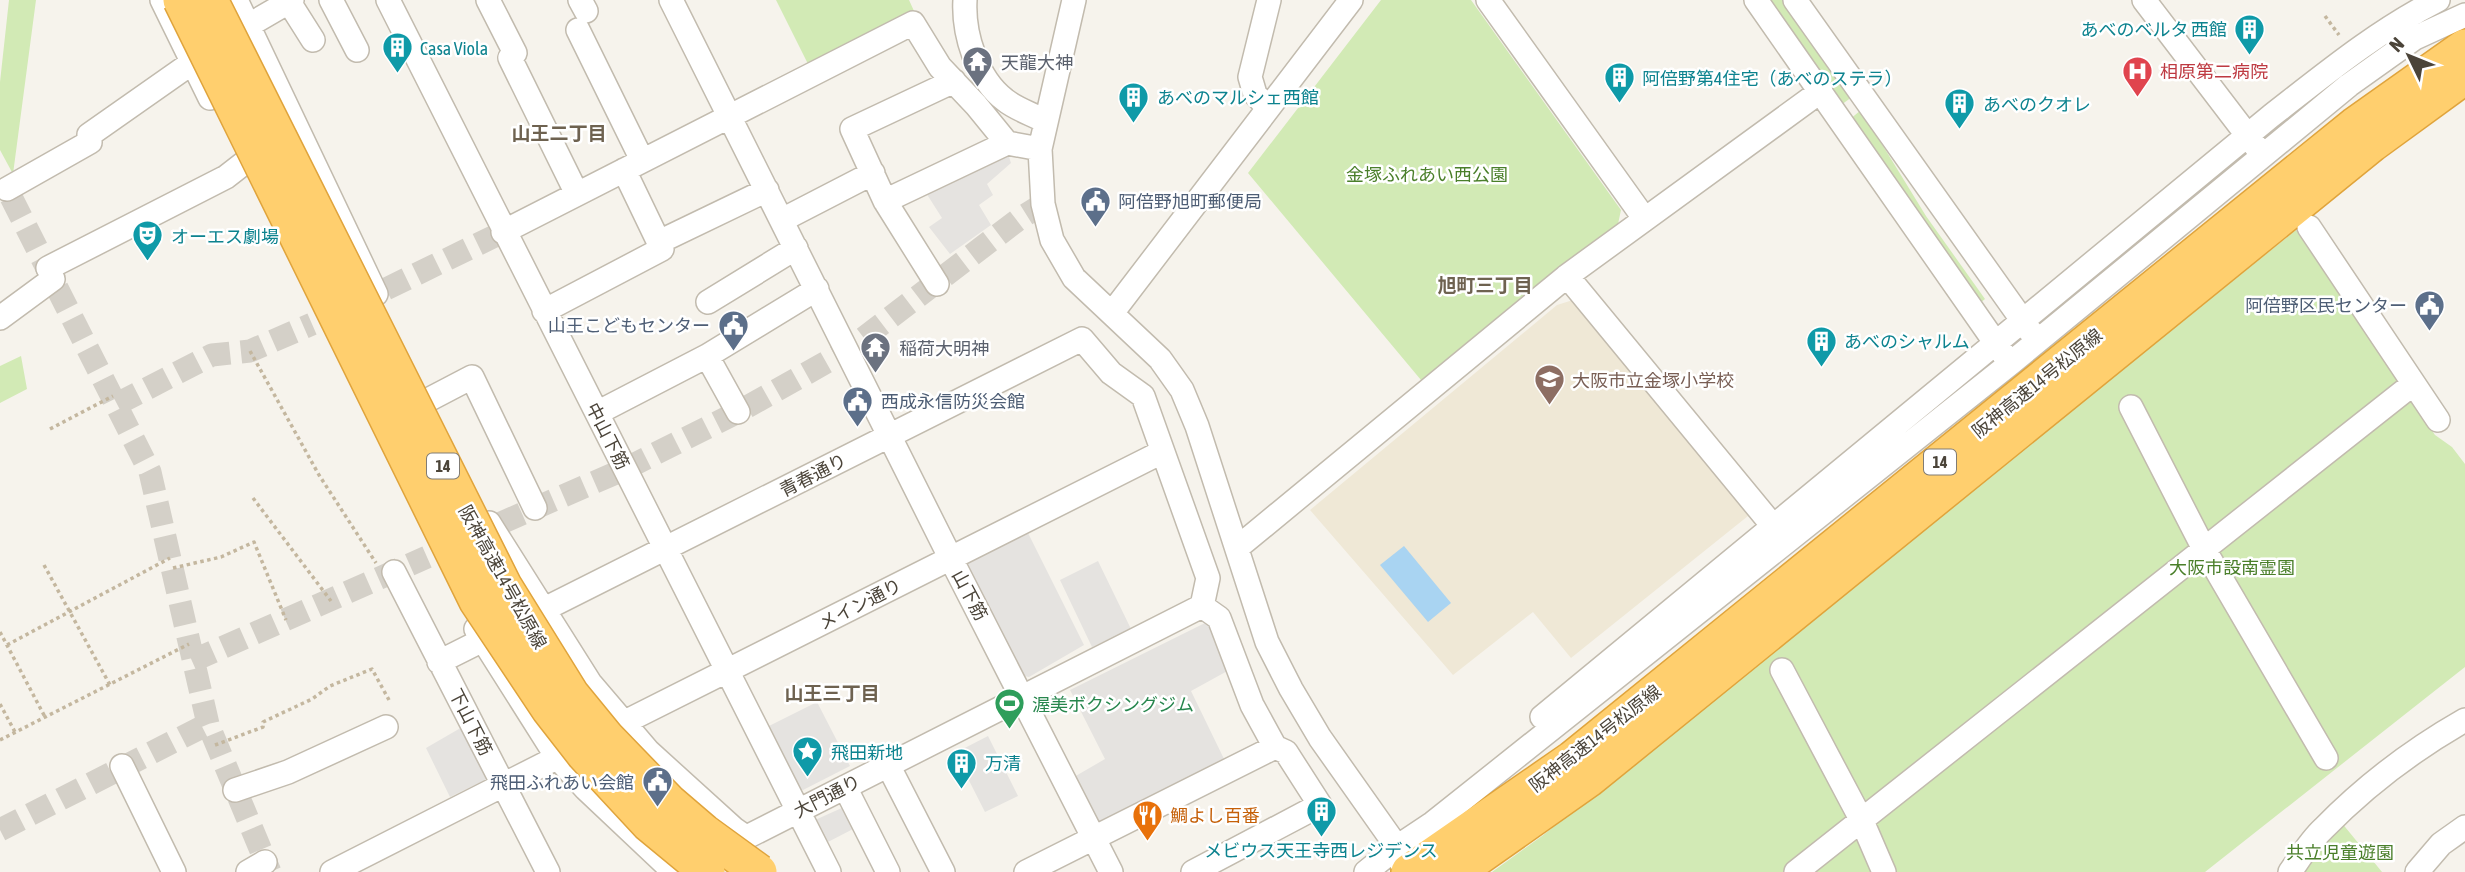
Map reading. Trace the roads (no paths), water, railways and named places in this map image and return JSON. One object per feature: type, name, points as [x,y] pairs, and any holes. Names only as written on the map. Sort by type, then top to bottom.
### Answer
[{"type":"highway","name":"阪神高速14号松原線","points":[[181,0],[477,601],[549,709],[584,754],[649,824],[707,872]]},
{"type":"highway","name":"阪神高速14号松原線","points":[[210,0],[504,586],[571,694],[607,738],[669,802],[704,832],[759,872]]},
{"type":"highway","name":"阪神高速14号松原線","points":[[1403,860],[1572,759],[2355,125],[2465,47]]},
{"type":"highway","name":"阪神高速14号松原線","points":[[1457,872],[1589,779],[2372,144],[2465,76]]},
{"type":"street","points":[[162,0],[482,641],[557,757],[595,799],[675,872]]},
{"type":"street","points":[[236,0],[491,527],[590,683],[648,751],[683,785],[747,838]]},
{"type":"street","points":[[331,0],[357,50]]},
{"type":"street","name":"中山下筋","points":[[388,0],[829,872]]},
{"type":"street","points":[[488,0],[515,53],[510,58],[577,194]]},
{"type":"street","name":"山下筋","points":[[671,0],[1111,872]]},
{"type":"street","points":[[965,0],[964,13],[972,50],[986,77],[1005,100],[1045,121]]},
{"type":"street","points":[[1074,0],[1040,149],[1043,204],[1052,240],[1074,278],[1160,359],[1182,390],[1197,426],[1267,642],[1320,738],[1403,860]]},
{"type":"street","points":[[1268,108],[1255,94],[1250,77],[1269,0]]},
{"type":"street","points":[[1112,313],[1351,0]]},
{"type":"street","points":[[1488,0],[1644,218]]},
{"type":"street","points":[[1756,0],[2011,363]]},
{"type":"street","points":[[1795,0],[2038,341]]},
{"type":"street","points":[[2144,0],[2263,156]]},
{"type":"street","points":[[1403,872],[1403,860],[1424,814],[2334,66],[2390,26],[2438,0]]},
{"type":"street","points":[[6,187],[90,142],[89,135],[192,62],[290,1],[313,40]]},
{"type":"street","points":[[544,311],[662,249],[581,14]]},
{"type":"street","points":[[1366,872],[1403,860],[1433,823],[2011,363],[2349,85],[2415,38],[2465,15]]},
{"type":"street","points":[[503,232],[913,23],[940,67],[1007,144]]},
{"type":"street","points":[[937,284],[890,211],[852,129],[954,81]]},
{"type":"street","points":[[1237,548],[1567,276],[1821,91]]},
{"type":"street","points":[[890,211],[1007,144],[1040,149]]},
{"type":"street","points":[[0,318],[50,273],[226,177],[244,163]]},
{"type":"street","points":[[782,220],[873,173]]},
{"type":"street","points":[[659,242],[766,190]]},
{"type":"street","points":[[2309,227],[2438,420]]},
{"type":"street","points":[[708,302],[796,248]]},
{"type":"street","points":[[1567,276],[1773,526]]},
{"type":"street","points":[[597,413],[707,356],[817,289]]},
{"type":"street","points":[[331,315],[367,298]]},
{"type":"street","name":"青春通り","points":[[439,662],[1082,339],[1111,373],[1143,396],[1162,452]]},
{"type":"street","points":[[707,356],[738,412]]},
{"type":"street","points":[[428,400],[472,377],[535,508]]},
{"type":"street","points":[[1796,872],[2413,384]]},
{"type":"street","points":[[2131,407],[2204,549],[2326,758]]},
{"type":"street","points":[[1162,452],[1208,578],[1202,606],[1219,618],[1252,705],[1275,747],[1286,752],[1320,805],[1194,872]]},
{"type":"street","name":"メイン通り","points":[[331,872],[502,783],[1162,452]]},
{"type":"street","points":[[446,548],[482,531]]},
{"type":"street","name":"下山下筋","points":[[385,568],[439,662],[548,872]]},
{"type":"street","name":"大門通り","points":[[675,872],[1202,606]]},
{"type":"street","points":[[1782,670],[1861,821],[1884,872]]},
{"type":"street","points":[[2290,872],[2321,831],[2348,806],[2399,764],[2465,720]]},
{"type":"street","points":[[235,790],[288,772],[386,727]]},
{"type":"street","points":[[1026,872],[1275,747]]},
{"type":"street","points":[[888,765],[943,872]]},
{"type":"street","points":[[122,766],[174,872]]},
{"type":"street","points":[[845,787],[888,872]]},
{"type":"street","points":[[2417,872],[2441,844],[2465,827]]},
{"type":"water","points":[[1404,546],[1451,603],[1428,622],[1380,565]]},
{"type":"tunnel","points":[[11,197],[150,472],[208,724],[270,872]]},
{"type":"tunnel","points":[[501,523],[625,469],[738,412],[848,350],[1019,219],[1043,204]]},
{"type":"tunnel","points":[[386,289],[503,232]]},
{"type":"tunnel","points":[[117,404],[212,355],[250,351],[312,324]]},
{"type":"tunnel","points":[[192,661],[427,557]]},
{"type":"tunnel","points":[[0,830],[208,724]]},
{"type":"place","name":"あべのベルタ 西館","points":[[2250,56]]},
{"type":"place","name":"Casa Viola","points":[[397,75]]},
{"type":"place","name":"天龍大神","points":[[978,89]]},
{"type":"place","name":"相原第二病院","points":[[2137,98]]},
{"type":"place","name":"阿倍野第4住宅（あべのステラ）","points":[[1619,105]]},
{"type":"place","name":"あべのマルシェ西館","points":[[1134,124]]},
{"type":"place","name":"あべのクオレ","points":[[1960,131]]},
{"type":"place","name":"阿倍野旭町郵便局","points":[[1095,228]]},
{"type":"place","name":"オーエス劇場","points":[[148,263]]},
{"type":"place","name":"阿倍野区民センター","points":[[2430,332]]},
{"type":"place","name":"山王こどもセンター","points":[[733,352]]},
{"type":"place","name":"あべのシャルム","points":[[1821,368]]},
{"type":"place","name":"稲荷大明神","points":[[876,375]]},
{"type":"place","name":"大阪市立金塚小学校","points":[[1549,407]]},
{"type":"place","name":"西成永信防災会館","points":[[858,428]]},
{"type":"place","name":"渥美ボクシングジム","points":[[1009,731]]},
{"type":"place","name":"飛田新地","points":[[808,779]]},
{"type":"place","name":"万清","points":[[962,790]]},
{"type":"place","name":"飛田ふれあい会館","points":[[657,809]]},
{"type":"place","name":"メビウス天王寺西レジデンス","points":[[1321,839]]},
{"type":"place","name":"鯛よし百番","points":[[1147,842]]},
{"type":"district","name":"山王二丁目","points":[[559,133]]},
{"type":"district","name":"旭町三丁目","points":[[1485,285]]},
{"type":"district","name":"山王三丁目","points":[[832,693]]},
{"type":"park label","name":"金塚ふれあい西公園","points":[[1427,174]]},
{"type":"park label","name":"大阪市設南霊園","points":[[2232,567]]},
{"type":"park label","name":"共立児童遊園","points":[[2340,852]]}]
